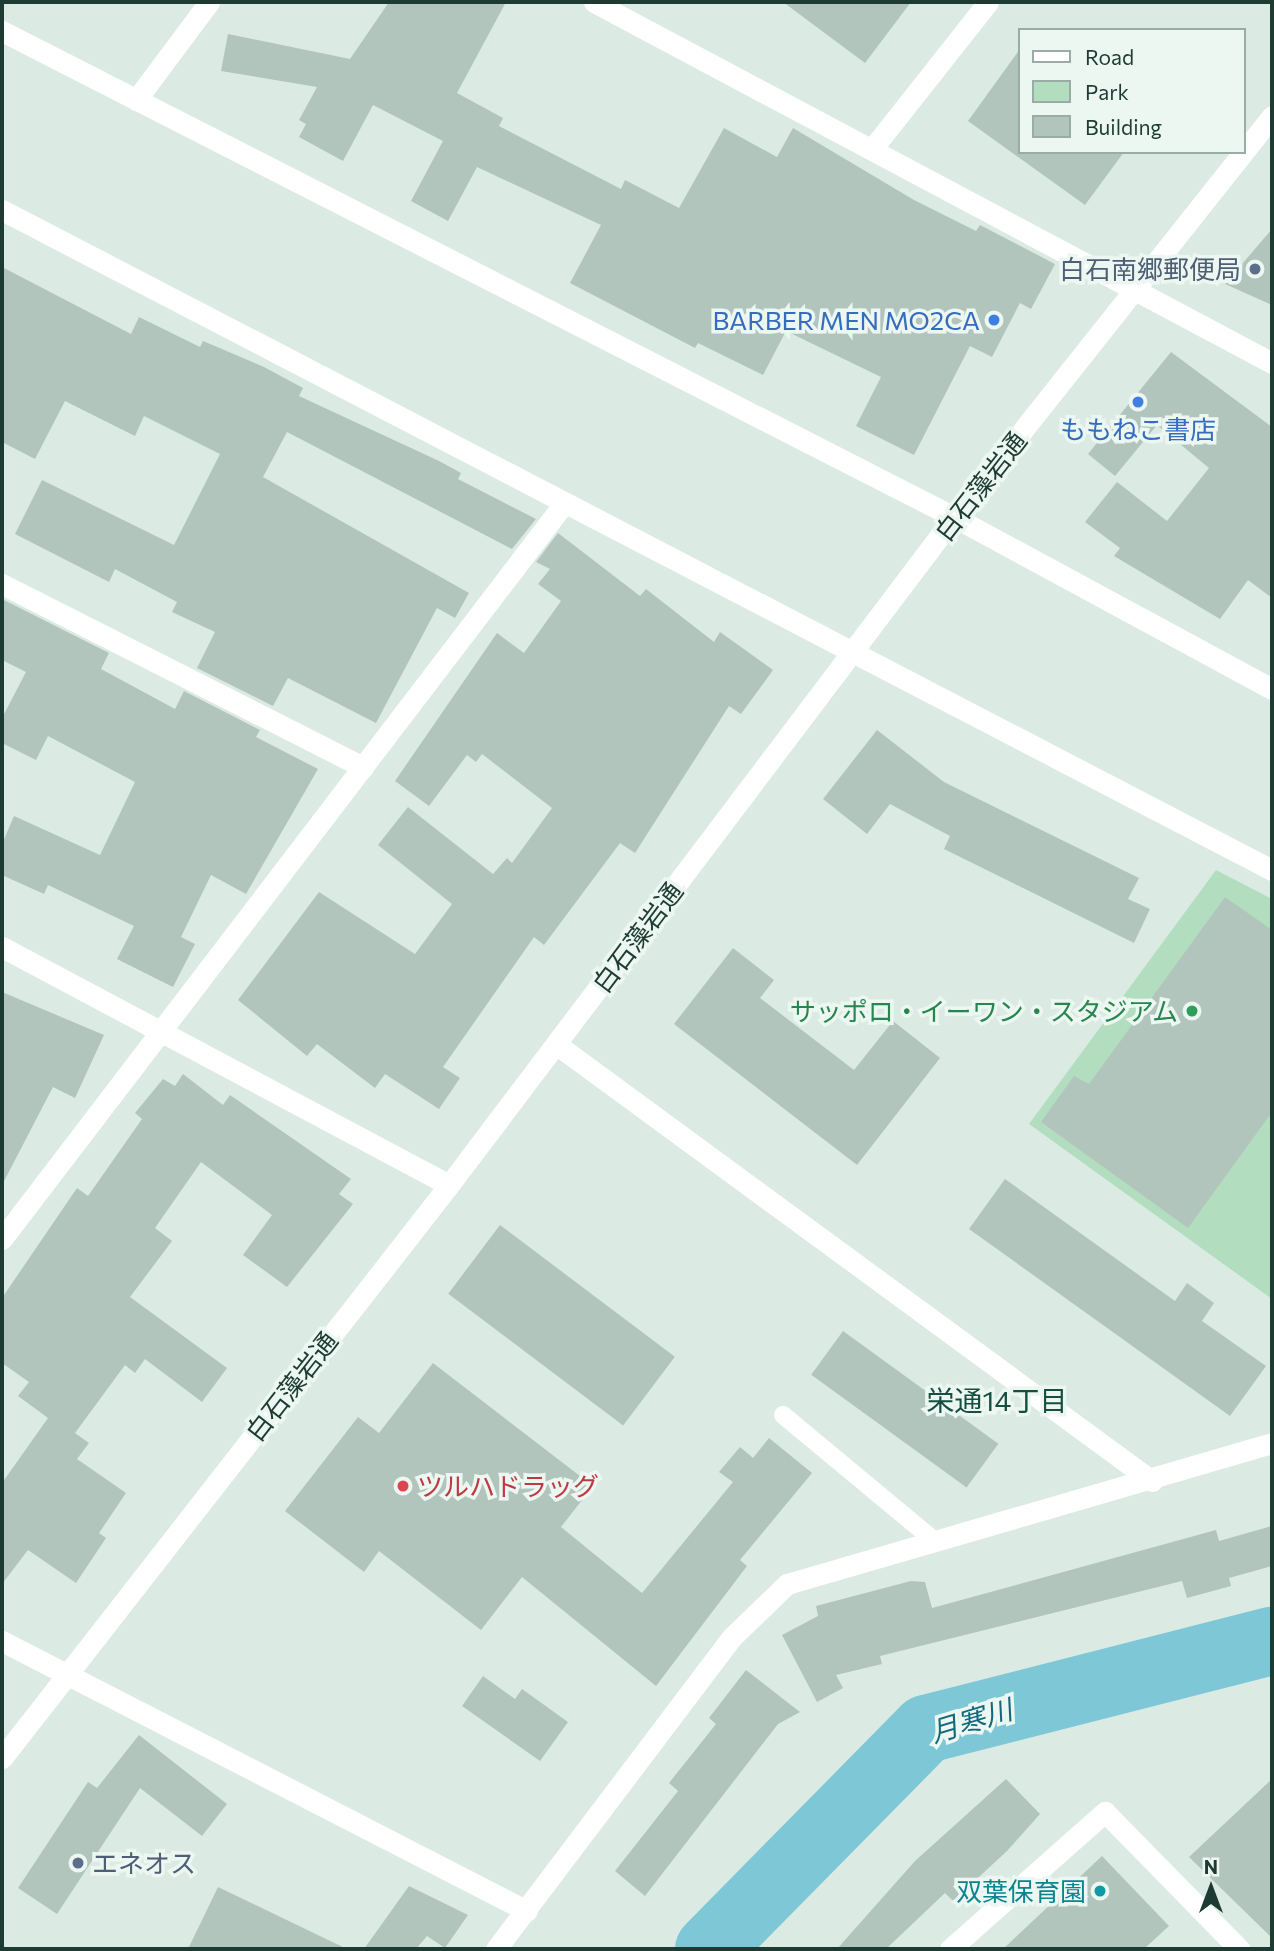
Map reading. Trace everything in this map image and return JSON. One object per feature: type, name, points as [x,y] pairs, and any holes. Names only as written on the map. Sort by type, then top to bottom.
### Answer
[{"type":"street","points":[[136,100],[209,2]]},
{"type":"street","points":[[594,2],[1272,363]]},
{"type":"street","points":[[872,149],[988,2]]},
{"type":"street","points":[[2,30],[954,517],[1272,689]]},
{"type":"street","name":"白石藻岩通","points":[[1246,149],[1272,116]]},
{"type":"street","name":"白石藻岩通","points":[[2,1758],[449,1185],[858,648],[954,517],[1242,154]]},
{"type":"street","points":[[2,210],[562,506],[858,648],[1272,870]]},
{"type":"street","points":[[2,1239],[165,1033],[562,506]]},
{"type":"street","points":[[2,584],[363,767]]},
{"type":"street","points":[[2,947],[449,1185]]},
{"type":"street","points":[[556,1044],[1152,1481]]},
{"type":"street","points":[[496,1949],[731,1638],[787,1584],[1152,1481],[1272,1443]]},
{"type":"street","points":[[2,1641],[527,1911]]},
{"type":"street","points":[[950,1949],[1105,1812],[1239,1949]]},
{"type":"lane","points":[[783,1415],[936,1542]]},
{"type":"green space","name":"サッポロ・イーワン・スタジアム","points":[[1216,870],[1272,899],[1272,1299],[1029,1124]]},
{"type":"building","points":[[389,2],[506,2],[457,93],[503,118],[499,126],[621,189],[625,180],[679,208],[724,128],[777,157],[793,128],[914,200],[976,231],[980,225],[1055,264],[1031,309],[1020,303],[992,357],[970,346],[914,455],[856,426],[881,377],[786,331],[763,375],[698,343],[695,348],[570,283],[601,225],[477,167],[448,221],[411,201],[443,141],[373,105],[343,161],[299,137],[306,124],[299,120],[317,87],[221,71],[228,34],[350,59]]},
{"type":"building","points":[[783,2],[911,2],[865,63]]},
{"type":"building","points":[[1018,52],[1018,154],[1123,154],[1085,205],[968,121]]},
{"type":"building","name":"白石南郷郵便局","points":[[1272,229],[1272,305],[1225,284]]},
{"type":"building","points":[[2,267],[131,334],[139,317],[200,347],[203,341],[264,367],[303,388],[299,396],[439,461],[461,473],[458,479],[536,519],[512,549],[287,432],[263,477],[469,593],[455,618],[437,608],[376,723],[288,678],[273,706],[197,668],[215,632],[172,612],[177,602],[115,569],[109,582],[15,534],[42,480],[174,545],[220,454],[144,416],[135,436],[65,401],[35,459],[2,442]]},
{"type":"building","points":[[1171,352],[1272,427],[1272,598],[1248,580],[1220,619],[1114,556],[1120,548],[1085,522],[1117,482],[1167,521],[1209,468],[1157,425],[1115,476],[1088,454]]},
{"type":"building","points":[[558,533],[640,596],[646,589],[714,642],[720,632],[773,670],[741,714],[729,706],[635,853],[620,843],[544,945],[534,937],[443,1067],[460,1078],[439,1109],[385,1074],[375,1088],[317,1044],[307,1056],[238,1000],[319,892],[415,954],[452,904],[378,845],[408,807],[493,874],[507,858],[512,863],[552,808],[482,754],[476,762],[467,755],[429,806],[395,781],[497,633],[524,653],[561,601],[538,584],[550,569],[536,562]]},
{"type":"building","points":[[2,599],[109,653],[101,669],[175,709],[184,691],[260,730],[256,737],[318,769],[246,894],[211,875],[181,937],[195,944],[173,987],[117,959],[134,926],[48,885],[44,894],[2,875],[2,844],[14,816],[100,855],[135,782],[48,736],[36,760],[2,743],[2,718],[26,672],[2,660]]},
{"type":"building","points":[[877,730],[944,782],[1139,878],[1128,899],[1150,909],[1134,943],[944,849],[950,836],[890,804],[867,834],[823,799]]},
{"type":"building","name":"サッポロ・イーワン・スタジアム","points":[[1225,897],[1272,930],[1272,1112],[1188,1228],[1041,1122],[1074,1076],[1089,1084]]},
{"type":"building","points":[[733,948],[774,980],[760,998],[854,1070],[893,1021],[940,1058],[857,1165],[674,1024]]},
{"type":"building","points":[[2,992],[104,1035],[75,1098],[53,1087],[2,1185]]},
{"type":"building","points":[[183,1074],[223,1105],[230,1095],[351,1179],[339,1194],[353,1204],[287,1287],[243,1255],[272,1215],[201,1162],[155,1228],[172,1241],[130,1297],[227,1368],[202,1402],[145,1359],[135,1373],[125,1365],[75,1433],[89,1443],[77,1459],[126,1493],[99,1533],[106,1538],[76,1583],[28,1550],[2,1584],[2,1483],[48,1418],[18,1396],[29,1382],[2,1363],[2,1298],[77,1188],[88,1196],[142,1119],[135,1113],[163,1079],[175,1086]]},
{"type":"building","points":[[1005,1179],[1175,1301],[1187,1283],[1214,1303],[1202,1321],[1266,1366],[1230,1416],[969,1229]]},
{"type":"building","points":[[500,1225],[675,1357],[623,1425],[448,1294]]},
{"type":"building","points":[[843,1331],[998,1444],[967,1488],[811,1375]]},
{"type":"building","points":[[433,1363],[593,1486],[561,1527],[642,1593],[733,1482],[719,1472],[740,1447],[753,1458],[769,1438],[812,1473],[740,1560],[747,1566],[656,1686],[522,1577],[481,1630],[379,1551],[364,1572],[285,1511],[358,1417],[379,1433]]},
{"type":"building","points":[[1272,1526],[1272,1566],[1229,1578],[1231,1586],[1187,1598],[1182,1581],[880,1656],[882,1664],[836,1675],[843,1688],[817,1702],[782,1635],[818,1616],[816,1606],[911,1581],[925,1582],[932,1608],[1216,1530],[1219,1541]]},
{"type":"building","points":[[746,1670],[800,1712],[778,1724],[645,1896],[615,1871],[678,1791],[669,1783],[716,1724],[709,1718]]},
{"type":"building","points":[[483,1676],[515,1699],[522,1689],[568,1722],[540,1761],[462,1706]]},
{"type":"building","points":[[139,1735],[227,1804],[202,1836],[140,1788],[57,1914],[18,1888],[88,1782],[97,1788]]},
{"type":"building","points":[[1006,1779],[1040,1814],[1007,1851],[953,1901],[945,1893],[886,1949],[837,1949],[915,1861]]},
{"type":"building","points":[[1272,1779],[1272,1938],[1189,1857]]},
{"type":"building","name":"双葉保育園","points":[[1102,1856],[1169,1926],[1144,1949],[1003,1949]]},
{"type":"building","points":[[409,1886],[468,1915],[445,1948],[427,1936],[416,1949],[364,1949]]},
{"type":"building","points":[[218,1887],[347,1949],[188,1949]]},
{"type":"waterway","name":"月寒川","points":[[709,1949],[926,1729],[1272,1641]]},
{"type":"place","name":"白石南郷郵便局","points":[[1255,269]]},
{"type":"place","name":"BARBER MEN MO2CA","points":[[994,320]]},
{"type":"place","name":"ももねこ書店","points":[[1138,402]]},
{"type":"place","name":"サッポロ・イーワン・スタジアム","points":[[1192,1011]]},
{"type":"place","name":"ツルハドラッグ","points":[[403,1486]]},
{"type":"place","name":"エネオス","points":[[78,1863]]},
{"type":"place","name":"双葉保育園","points":[[1100,1891]]},
{"type":"district","name":"栄通14丁目","points":[[997,1400]]}]
